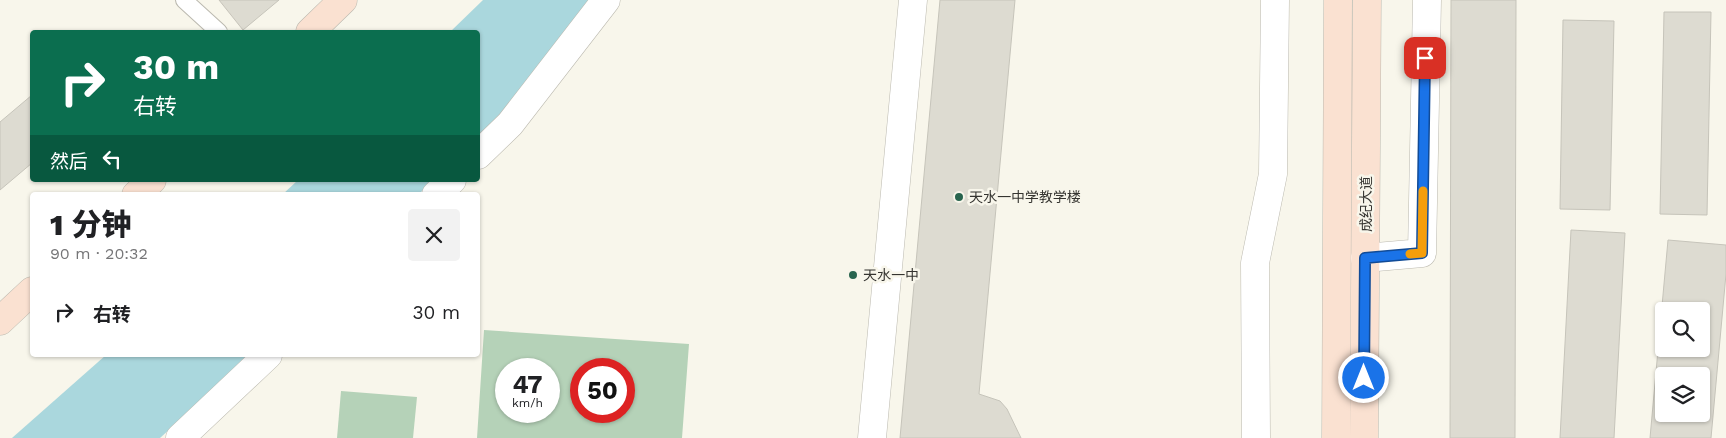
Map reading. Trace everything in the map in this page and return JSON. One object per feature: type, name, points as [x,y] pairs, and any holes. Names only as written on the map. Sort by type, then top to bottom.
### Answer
[{"type":"main road","points":[[312,30],[343,0]]},
{"type":"main road","name":"成纪大道","points":[[1336,438],[1338,0]]},
{"type":"main road","name":"成纪大道","points":[[1364,438],[1367,0]]},
{"type":"main road","points":[[139,192],[150,182]]},
{"type":"main road","points":[[0,320],[30,293]]},
{"type":"street","points":[[480,153],[510,124],[606,0]]},
{"type":"street","points":[[872,438],[913,0]]},
{"type":"street","points":[[1256,438],[1255,263],[1272,174],[1275,0]]},
{"type":"street","points":[[1365,258],[1422,253],[1426,0]]},
{"type":"street","points":[[439,192],[450,182]]},
{"type":"street","points":[[180,438],[266,357]]},
{"type":"lane","points":[[184,0],[217,30]]},
{"type":"green space","points":[[484,330],[689,344],[682,438],[477,438]]},
{"type":"green space","points":[[341,391],[417,397],[413,438],[337,438]]},
{"type":"water","points":[[483,0],[592,0],[497,119],[480,136],[480,30],[452,30]]},
{"type":"water","points":[[296,182],[431,182],[421,192],[285,192]]},
{"type":"water","points":[[104,357],[249,357],[160,438],[12,438]]},
{"type":"building","points":[[219,0],[279,0],[243,30]]},
{"type":"building","name":"天水一中学教学楼","points":[[940,0],[1015,0],[979,394],[1000,401],[1007,409],[1021,438],[900,438]]},
{"type":"building","points":[[1451,0],[1516,0],[1515,438],[1450,438]]},
{"type":"building","points":[[1664,12],[1711,12],[1707,215],[1660,214]]},
{"type":"building","points":[[1563,20],[1614,21],[1610,210],[1560,209]]},
{"type":"building","points":[[30,97],[30,165],[0,190],[0,122]]},
{"type":"building","points":[[1571,230],[1625,233],[1614,438],[1560,438]]},
{"type":"building","points":[[1668,240],[1726,245],[1726,274],[1711,438],[1650,438],[1655,383],[1655,422],[1710,422],[1710,367],[1656,367],[1657,357],[1710,357],[1710,302],[1662,302]]},
{"type":"slow traffic","points":[[1410,254],[1422,253],[1423,191]]},
{"type":"place","name":"天水一中学教学楼","points":[[959,197]]},
{"type":"place","name":"天水一中","points":[[853,275]]},
{"type":"route","points":[[1364,378],[1365,258],[1422,253],[1425,58]]}]
